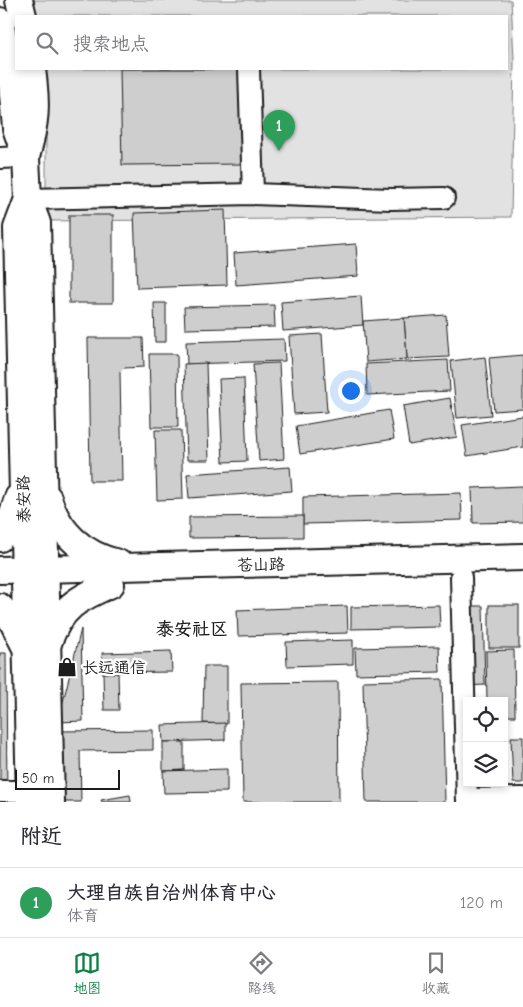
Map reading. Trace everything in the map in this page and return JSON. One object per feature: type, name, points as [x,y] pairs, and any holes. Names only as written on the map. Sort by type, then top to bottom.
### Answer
[{"type":"main road","points":[[19,0],[23,15]]},
{"type":"main road","name":"泰安路","points":[[0,21],[12,84],[16,128],[26,157],[28,198],[16,228],[33,483],[23,578],[37,647],[37,798]]},
{"type":"main road","name":"泰安路","points":[[26,157],[35,124],[36,94],[32,70]]},
{"type":"main road","points":[[0,538],[33,483],[71,539],[101,558],[133,567]]},
{"type":"main road","name":"苍山路","points":[[23,578],[133,567],[523,557]]},
{"type":"main road","name":"苍山路","points":[[23,578],[111,584],[523,575]]},
{"type":"main road","points":[[0,607],[37,647],[68,608],[90,594],[111,584]]},
{"type":"street","points":[[249,70],[253,194]]},
{"type":"street","points":[[0,158],[26,157]]},
{"type":"street","points":[[28,198],[253,194],[391,200],[444,198]]},
{"type":"street","points":[[461,577],[467,801],[523,798]]},
{"type":"street","points":[[0,791],[37,798]]},
{"type":"shaded area","points":[[34,0],[511,0],[514,60],[511,217],[46,221],[46,82],[44,70],[508,70],[508,15],[36,15]]},
{"type":"building","points":[[120,70],[242,70],[243,164],[122,165]]},
{"type":"building","points":[[225,210],[227,285],[137,288],[134,213]]},
{"type":"building","points":[[69,215],[113,215],[113,303],[69,303]]},
{"type":"building","points":[[356,244],[358,276],[236,285],[234,253]]},
{"type":"building","points":[[361,296],[363,325],[283,331],[281,302]]},
{"type":"building","points":[[154,303],[166,303],[166,342],[155,342]]},
{"type":"building","points":[[274,305],[275,327],[185,329],[184,307]]},
{"type":"building","points":[[446,315],[449,357],[407,359],[404,318]]},
{"type":"building","points":[[404,318],[407,359],[366,362],[363,321]]},
{"type":"building","points":[[322,334],[327,412],[294,414],[289,336]]},
{"type":"building","points":[[88,338],[143,338],[144,367],[124,368],[120,372],[122,481],[90,481]]},
{"type":"building","points":[[284,339],[285,361],[187,364],[186,342]]},
{"type":"building","points":[[149,354],[177,354],[178,427],[151,427]]},
{"type":"building","points":[[523,355],[523,409],[494,411],[489,358]]},
{"type":"building","points":[[485,357],[491,415],[457,418],[451,361]]},
{"type":"building","points":[[448,360],[450,391],[367,395],[366,364]]},
{"type":"building","points":[[206,363],[209,460],[187,460],[184,364]]},
{"type":"building","points":[[279,363],[284,459],[259,461],[253,364]]},
{"type":"building","points":[[244,378],[247,461],[223,462],[219,379]]},
{"type":"building","points":[[450,398],[457,437],[409,445],[403,406]]},
{"type":"building","points":[[389,410],[394,439],[300,454],[296,426]]},
{"type":"building","points":[[523,416],[523,447],[467,456],[462,425]]},
{"type":"building","points":[[155,430],[181,430],[183,499],[157,500]]},
{"type":"building","points":[[290,467],[292,491],[189,498],[187,474]]},
{"type":"building","points":[[523,486],[523,522],[473,523],[472,488]]},
{"type":"building","points":[[461,493],[462,520],[303,524],[303,497]]},
{"type":"building","points":[[303,516],[303,537],[189,538],[189,517]]},
{"type":"building","points":[[439,605],[440,627],[351,629],[351,607]]},
{"type":"building","points":[[489,605],[519,605],[519,648],[489,648]]},
{"type":"building","points":[[347,606],[348,633],[238,636],[237,610]]},
{"type":"building","points":[[464,606],[483,606],[485,685],[465,686]]},
{"type":"building","points":[[81,629],[83,721],[58,722]]},
{"type":"building","points":[[353,640],[353,664],[287,666],[286,642]]},
{"type":"building","points":[[439,646],[440,672],[356,674],[355,648]]},
{"type":"building","points":[[514,650],[515,716],[508,716],[508,697],[487,697],[486,651]]},
{"type":"building","points":[[171,651],[172,672],[103,673],[102,653]]},
{"type":"building","points":[[0,653],[6,653],[7,802],[0,802]]},
{"type":"building","points":[[204,666],[227,666],[227,724],[203,723]]},
{"type":"building","points":[[103,673],[118,673],[119,710],[104,710]]},
{"type":"building","points":[[442,679],[445,802],[366,802],[363,681]]},
{"type":"building","points":[[338,682],[339,802],[243,802],[241,683]]},
{"type":"building","points":[[225,723],[225,740],[163,742],[162,725]]},
{"type":"building","points":[[153,730],[153,750],[80,751],[81,802],[60,802],[59,731]]},
{"type":"building","points":[[511,737],[523,737],[523,783],[513,783]]},
{"type":"building","points":[[163,742],[184,742],[184,770],[163,771]]},
{"type":"building","points":[[227,769],[227,792],[164,793],[163,771]]},
{"type":"building","points":[[475,787],[506,787],[506,793],[476,793]]},
{"type":"building","points":[[130,795],[131,802],[102,802],[101,800]]},
{"type":"place","name":"大理自族自治州体育中心","points":[[279,151]]},
{"type":"place","name":"长远通信","points":[[67,667]]},
{"type":"district","name":"泰安社区","points":[[192,629]]}]
